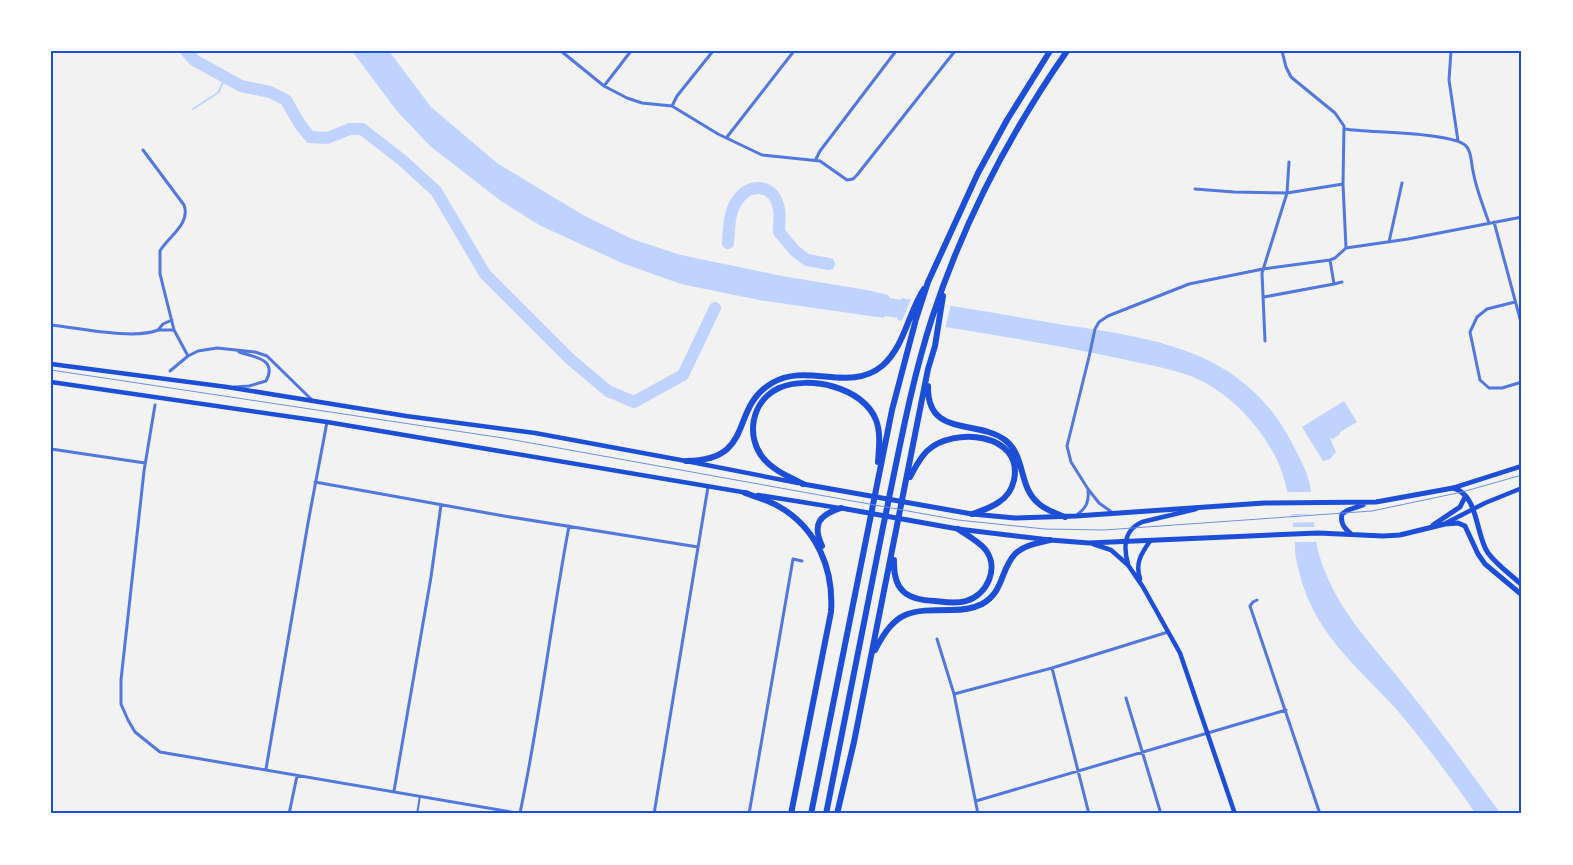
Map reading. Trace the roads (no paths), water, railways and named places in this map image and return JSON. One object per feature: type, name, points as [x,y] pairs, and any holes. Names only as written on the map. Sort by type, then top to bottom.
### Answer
[{"type":"highway","points":[[686,460],[701,460],[724,452],[740,432],[755,397],[774,382],[804,375],[844,379],[861,377],[884,364],[900,340],[915,302],[928,282],[982,166],[1022,95],[1050,51]]},
{"type":"highway","points":[[826,814],[906,414],[924,344],[944,285],[978,204],[1000,160],[1067,51]]},
{"type":"highway","points":[[811,814],[892,410],[928,282]]},
{"type":"highway","points":[[837,814],[872,658],[928,369],[935,346],[944,285]]},
{"type":"highway","points":[[928,369],[929,398],[936,413],[952,424],[986,431],[1005,440],[1018,455],[1026,486],[1034,499],[1044,507],[1065,517]]},
{"type":"highway","points":[[803,484],[774,468],[765,460],[757,449],[753,432],[756,412],[769,395],[779,388],[805,383],[839,389],[858,398],[872,412],[878,428],[878,476]]},
{"type":"highway","points":[[906,485],[921,458],[940,442],[955,437],[970,436],[997,443],[1006,450],[1011,459],[1014,470],[1012,486],[1000,502],[972,514]]},
{"type":"highway","points":[[745,493],[779,506],[800,523],[820,549],[830,578],[831,612],[793,814]]},
{"type":"highway","points":[[793,814],[834,611],[834,578],[817,534],[817,529],[820,521],[826,514],[841,508]]},
{"type":"highway","points":[[894,543],[895,580],[899,588],[906,594],[924,601],[966,601],[978,595],[988,583],[991,563],[985,549],[958,528]]},
{"type":"highway","points":[[872,658],[885,631],[896,620],[909,612],[966,610],[980,605],[991,598],[999,588],[1013,556],[1025,547],[1050,540]]},
{"type":"main road","points":[[51,364],[227,387],[406,416],[535,434],[686,460],[861,495],[972,514],[1015,518],[1065,517],[1276,503],[1376,502]]},
{"type":"main road","points":[[51,382],[327,422],[911,521],[1050,540],[1089,543],[1318,533],[1383,536],[1406,534],[1445,524],[1458,523],[1464,526],[1481,559],[1522,595]]},
{"type":"main road","points":[[1352,535],[1341,521],[1342,514],[1348,510],[1376,502],[1452,488],[1522,466]]},
{"type":"main road","points":[[1452,488],[1460,490],[1466,496],[1473,509],[1481,538],[1488,553],[1522,585]]},
{"type":"main road","points":[[1445,524],[1473,509],[1522,488]]},
{"type":"main road","points":[[1425,529],[1455,511],[1463,503],[1466,496]]},
{"type":"main road","points":[[1128,565],[1125,542],[1135,525],[1204,507]]},
{"type":"main road","points":[[1143,587],[1139,575],[1138,560],[1150,541]]},
{"type":"main road","points":[[1089,543],[1111,550],[1128,565],[1143,587],[1180,653],[1235,814]]},
{"type":"street","points":[[561,51],[604,86],[627,98],[642,104],[672,106],[705,127],[762,155],[788,159],[816,159],[844,179],[850,180],[857,175],[955,51]]},
{"type":"street","points":[[604,86],[631,51]]},
{"type":"street","points":[[672,106],[677,96],[713,51]]},
{"type":"street","points":[[727,137],[794,51]]},
{"type":"street","points":[[816,159],[820,151],[896,51]]},
{"type":"street","points":[[1282,51],[1286,67],[1292,77],[1335,113],[1345,130],[1343,184],[1346,248]]},
{"type":"street","points":[[1452,51],[1449,80],[1458,141]]},
{"type":"street","points":[[1345,130],[1425,135],[1458,141],[1466,145],[1469,151],[1475,185],[1489,223]]},
{"type":"street","points":[[143,150],[186,210],[185,217],[178,229],[160,251],[160,274],[174,330],[188,356]]},
{"type":"street","points":[[1265,341],[1262,273],[1287,193],[1289,162]]},
{"type":"street","points":[[1389,242],[1402,183]]},
{"type":"street","points":[[1194,189],[1287,193],[1343,184]]},
{"type":"street","points":[[1114,513],[1099,503],[1088,489],[1072,462],[1067,446],[1095,329],[1099,322],[1108,316],[1189,284],[1263,269],[1330,260],[1346,248],[1389,242],[1522,217]]},
{"type":"street","points":[[1494,222],[1522,326]]},
{"type":"street","points":[[1330,260],[1334,284]]},
{"type":"street","points":[[1264,298],[1342,282]]},
{"type":"street","points":[[1515,302],[1487,309],[1477,317],[1470,332],[1480,380],[1488,388],[1502,388],[1522,382]]},
{"type":"street","points":[[158,330],[163,324],[172,320]]},
{"type":"street","points":[[51,325],[136,335],[158,330],[174,330]]},
{"type":"street","points":[[170,371],[188,356],[209,349],[256,352],[267,356],[313,401]]},
{"type":"street","points":[[227,387],[249,386],[266,381],[270,375],[268,364],[264,360],[233,350]]},
{"type":"street","points":[[155,405],[145,462],[121,680],[121,704],[135,732],[160,752],[521,814],[570,526]]},
{"type":"street","points":[[266,769],[327,422]]},
{"type":"street","points":[[51,449],[145,462]]},
{"type":"street","points":[[315,482],[441,505],[698,547]]},
{"type":"street","points":[[654,814],[708,486]]},
{"type":"street","points":[[1076,516],[1085,509],[1088,503],[1088,489]]},
{"type":"street","points":[[394,791],[431,577],[441,505]]},
{"type":"street","points":[[749,814],[794,559],[802,561]]},
{"type":"street","points":[[1257,600],[1252,602],[1250,606],[1320,814]]},
{"type":"street","points":[[954,694],[1052,668],[1168,632]]},
{"type":"street","points":[[937,639],[954,694],[978,814]]},
{"type":"street","points":[[1052,668],[1090,814]]},
{"type":"street","points":[[1126,698],[1161,814]]},
{"type":"street","points":[[976,801],[1286,710]]},
{"type":"street","points":[[289,814],[297,776]]},
{"type":"lane","points":[[417,814],[420,796]]},
{"type":"water","points":[[352,51],[389,51],[431,107],[497,163],[583,215],[632,239],[681,255],[782,276],[867,290],[888,295],[890,298],[901,300],[901,298],[1124,334],[1190,352],[1220,367],[1248,386],[1272,412],[1300,458],[1308,476],[1311,489],[1318,552],[1326,575],[1341,604],[1429,717],[1501,814],[1476,814],[1407,722],[1330,637],[1309,601],[1300,575],[1289,500],[1277,460],[1258,429],[1233,402],[1214,388],[1181,373],[1122,359],[1010,338],[897,320],[898,318],[885,316],[884,318],[759,300],[681,284],[622,263],[541,226],[501,201],[430,146],[396,110]]},
{"type":"water","points":[[1344,401],[1357,422],[1340,432],[1333,439],[1330,438],[1336,452],[1330,459],[1323,461],[1302,427]]},
{"type":"waterway","points":[[186,51],[194,60],[241,86],[270,92],[286,100],[299,123],[310,137],[327,138],[350,129],[362,129],[402,160],[436,191],[485,274],[570,359],[608,391],[634,402],[683,375],[715,308]]},
{"type":"waterway","points":[[219,91],[225,78]]},
{"type":"waterway","points":[[193,109],[219,92]]},
{"type":"waterway","points":[[728,243],[734,205],[747,191],[759,188],[765,189],[771,193],[778,205],[779,232],[795,251],[807,260],[829,264]]},
{"type":"tram line","points":[[51,370],[503,438],[958,520],[1045,529],[1104,530],[1372,511],[1462,492],[1522,475]]}]
